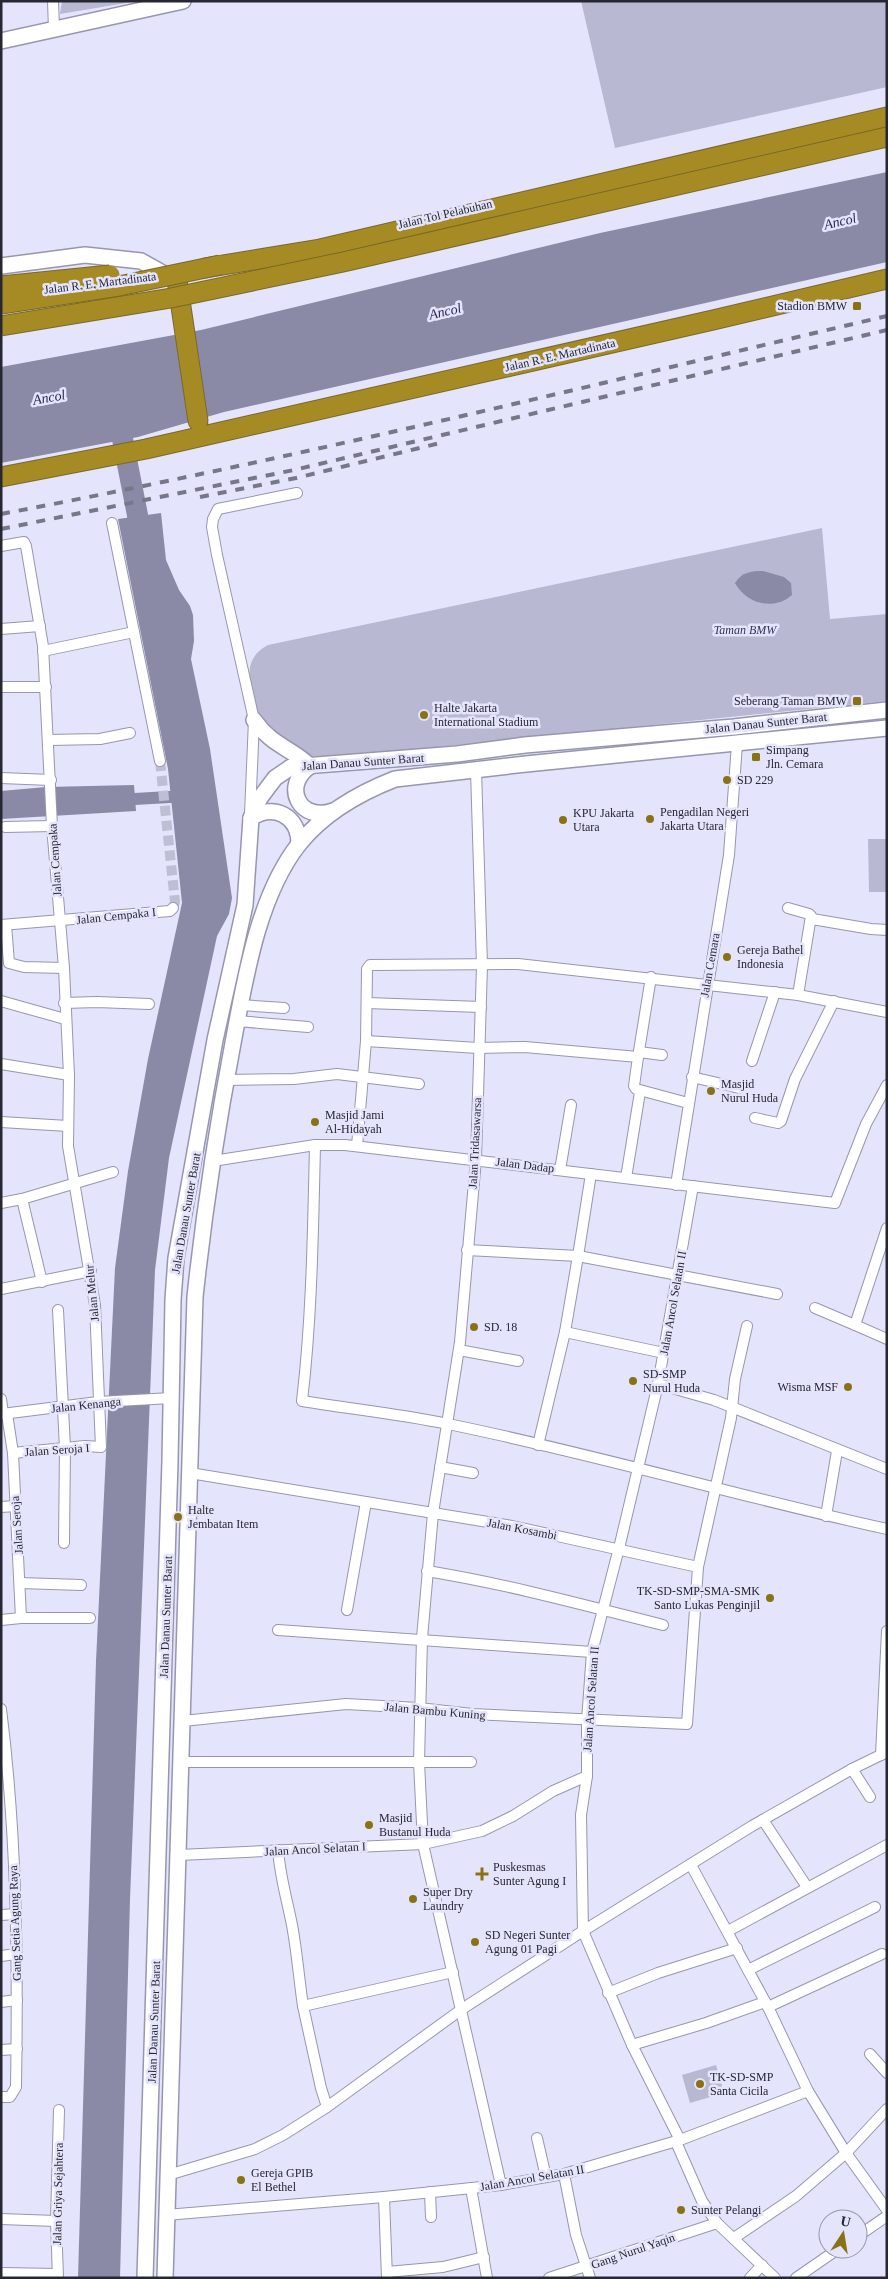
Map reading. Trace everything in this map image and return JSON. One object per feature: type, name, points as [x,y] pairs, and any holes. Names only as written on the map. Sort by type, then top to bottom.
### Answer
[{"type":"highway","name":"Jalan Tol Pelabuhan","points":[[1,304],[119,286],[220,265],[887,115]]},
{"type":"highway","points":[[201,274],[320,249],[887,115]]},
{"type":"highway","name":"Jalan Tol Pelabuhan","points":[[1,326],[171,298],[343,262],[887,139]]},
{"type":"highway","points":[[201,274],[345,259],[486,236],[887,139]]},
{"type":"highway","points":[[1,286],[220,265]]},
{"type":"highway","name":"Jalan R. E. Martadinata","points":[[1,295],[146,276],[173,278],[201,274]]},
{"type":"highway","points":[[173,278],[181,308],[198,420]]},
{"type":"highway","name":"Jalan R. E. Martadinata","points":[[1,477],[146,449],[887,279]]},
{"type":"highway","name":"Jalan R. E. Martadinata","points":[[176,441],[198,420],[233,428]]},
{"type":"main road","points":[[1,41],[183,1]]},
{"type":"main road","points":[[1,266],[85,255],[141,262],[173,278]]},
{"type":"main road","name":"Jalan Danau Sunter Barat","points":[[146,2278],[156,1950],[165,1398],[172,1300],[176,1258],[215,1040],[245,905],[250,822],[260,798],[275,778],[291,767],[457,754],[525,745],[734,727],[887,710]]},
{"type":"main road","points":[[254,720],[264,735],[310,766],[297,779],[295,788],[296,797],[307,811],[324,814],[333,811]]},
{"type":"main road","name":"Jalan Danau Sunter Barat","points":[[165,2278],[195,1297],[212,1164],[240,1005],[259,925],[273,890],[299,844],[333,811],[376,786],[395,779],[887,728]]},
{"type":"main road","points":[[525,745],[526,764]]},
{"type":"main road","points":[[250,822],[267,811],[284,814],[296,827],[299,844]]},
{"type":"main road","points":[[194,1164],[212,1164]]},
{"type":"main road","points":[[156,1950],[176,1950]]},
{"type":"street","points":[[52,1],[54,29]]},
{"type":"street","points":[[250,822],[254,720],[217,556],[213,519],[218,509],[297,494]]},
{"type":"street","points":[[112,523],[160,761]]},
{"type":"street","name":"Jalan Cempaka","points":[[1,546],[19,541],[24,542],[26,546],[43,651],[52,822],[64,968],[64,1003],[69,1075],[68,1146],[76,1184]]},
{"type":"street","points":[[1,629],[40,626]]},
{"type":"street","points":[[43,651],[134,632]]},
{"type":"street","points":[[1,687],[46,687]]},
{"type":"street","points":[[49,740],[100,738],[130,733]]},
{"type":"street","name":"Jalan Cemara","points":[[676,1184],[729,855],[737,744]]},
{"type":"street","name":"Jalan Tridasawarsa","points":[[476,770],[482,966],[476,1159],[459,1350],[433,1513],[422,1638],[419,1762],[423,1844],[501,2185]]},
{"type":"street","points":[[1,778],[51,782]]},
{"type":"street","points":[[5,827],[52,822]]},
{"type":"street","name":"Jalan Cempaka I","points":[[4,925],[170,910],[173,908]]},
{"type":"street","points":[[788,908],[809,914],[812,919],[798,995]]},
{"type":"street","points":[[812,919],[887,930]]},
{"type":"street","points":[[4,925],[8,959],[12,965],[64,968]]},
{"type":"street","points":[[356,1146],[366,1041],[367,969],[370,965],[482,966],[518,964],[707,983],[798,995],[887,1012]]},
{"type":"street","points":[[651,977],[634,1086],[640,1092],[688,1102]]},
{"type":"street","points":[[752,1061],[775,992]]},
{"type":"street","points":[[755,1118],[780,1122],[795,1079],[834,1001]]},
{"type":"street","points":[[1,1002],[65,1019]]},
{"type":"street","points":[[64,1003],[149,1004]]},
{"type":"street","points":[[367,1003],[481,1007]]},
{"type":"street","points":[[240,1005],[284,1008]]},
{"type":"street","points":[[237,1021],[308,1026]]},
{"type":"street","points":[[366,1041],[478,1048],[525,1047],[662,1055]]},
{"type":"street","points":[[1,1064],[69,1075]]},
{"type":"street","points":[[226,1080],[294,1079],[337,1074],[419,1084]]},
{"type":"street","points":[[692,1077],[739,1088]]},
{"type":"street","name":"Jalan Dadap","points":[[212,1164],[315,1145],[356,1146],[831,1203],[837,1200],[866,1124],[887,1085]]},
{"type":"street","points":[[626,1178],[640,1092]]},
{"type":"street","points":[[560,1170],[571,1105]]},
{"type":"street","points":[[1,1122],[68,1126]]},
{"type":"street","points":[[315,1145],[314,1221],[308,1350],[302,1402],[447,1423],[639,1467],[826,1516],[887,1529]]},
{"type":"street","points":[[1,1203],[22,1199],[114,1172]]},
{"type":"street","points":[[538,1444],[565,1332],[591,1174]]},
{"type":"street","name":"Jalan Melur","points":[[76,1184],[95,1305],[102,1402],[101,1447]]},
{"type":"street","name":"Jalan Ancol Selatan II","points":[[693,1186],[658,1384],[619,1550],[592,1652],[587,1721],[587,1776],[581,1815],[583,1931],[608,1993],[678,2141],[702,2201],[717,2223],[776,2278]]},
{"type":"street","points":[[22,1199],[42,1282]]},
{"type":"street","points":[[855,1325],[887,1228]]},
{"type":"street","points":[[467,1250],[578,1256],[777,1294]]},
{"type":"street","points":[[1,1290],[91,1271]]},
{"type":"street","points":[[815,1308],[887,1339]]},
{"type":"street","points":[[58,1310],[65,1448],[64,1543]]},
{"type":"street","points":[[698,1567],[747,1326]]},
{"type":"street","points":[[565,1332],[664,1353]]},
{"type":"street","points":[[459,1350],[518,1361]]},
{"type":"street","points":[[658,1384],[732,1407],[887,1469]]},
{"type":"street","name":"Jalan Kenanga","points":[[4,1414],[102,1402],[165,1398]]},
{"type":"street","name":"Jalan Seroja","points":[[1,1399],[12,1453],[21,1618]]},
{"type":"street","name":"Jalan Seroja I","points":[[12,1453],[101,1447]]},
{"type":"street","points":[[826,1516],[837,1450]]},
{"type":"street","points":[[440,1467],[473,1473]]},
{"type":"street","name":"Jalan Kosambi","points":[[190,1473],[512,1526],[698,1567]]},
{"type":"street","points":[[347,1610],[366,1502]]},
{"type":"street","points":[[1,1507],[16,1506]]},
{"type":"street","name":"Jalan Bambu Kuning","points":[[183,1721],[346,1704],[587,1721],[687,1724],[698,1567]]},
{"type":"street","points":[[428,1572],[480,1580],[531,1591],[663,1625]]},
{"type":"street","points":[[20,1582],[81,1585]]},
{"type":"street","points":[[1,1620],[21,1618],[90,1618]]},
{"type":"street","points":[[278,1630],[422,1638],[592,1652]]},
{"type":"street","points":[[168,2175],[255,2149],[283,2135],[327,2106],[462,2009],[583,1931],[763,1820],[852,1769],[884,1754],[887,1631]]},
{"type":"street","name":"Gang Setia Agung Raya","points":[[1,1709],[6,1797],[13,1855],[17,1914],[16,2087],[10,2097],[1,2097]]},
{"type":"street","points":[[181,1762],[471,1762]]},
{"type":"street","points":[[852,1769],[870,1797]]},
{"type":"street","name":"Jalan Ancol Selatan I","points":[[179,1855],[423,1844],[482,1831],[553,1791],[587,1776]]},
{"type":"street","points":[[763,1820],[808,1887]]},
{"type":"street","points":[[728,1931],[887,1845]]},
{"type":"street","points":[[278,1850],[280,1874],[284,1882],[303,2006],[321,2088],[327,2106]]},
{"type":"street","points":[[1,1857],[13,1855]]},
{"type":"street","points":[[691,1865],[767,2004],[808,2091],[846,2153],[887,2210]]},
{"type":"street","points":[[748,1970],[876,1907]]},
{"type":"street","points":[[1,1915],[17,1914]]},
{"type":"street","points":[[608,1993],[658,1973],[737,1948]]},
{"type":"street","points":[[1,1956],[16,1954]]},
{"type":"street","points":[[632,2045],[767,2004],[882,1954]]},
{"type":"street","points":[[303,2006],[453,1972]]},
{"type":"street","points":[[1,2002],[17,2000]]},
{"type":"street","points":[[1,2050],[17,2049]]},
{"type":"street","points":[[870,2054],[887,2073]]},
{"type":"street","name":"Jalan Ancol Selatan II","points":[[166,2215],[384,2197],[501,2185],[564,2174],[678,2141],[808,2091]]},
{"type":"street","points":[[734,2238],[796,2196],[846,2153],[887,2109]]},
{"type":"street","name":"Jalan Griya Sejahtera","points":[[58,2276],[56,2221],[60,2110]]},
{"type":"street","points":[[537,2138],[546,2177]]},
{"type":"street","points":[[564,2174],[576,2235],[590,2278]]},
{"type":"street","points":[[471,2188],[487,2278]]},
{"type":"street","points":[[878,2198],[887,2190]]},
{"type":"street","points":[[430,2192],[432,2217]]},
{"type":"street","points":[[384,2197],[387,2275],[444,2267],[484,2257]]},
{"type":"street","points":[[868,2229],[887,2216]]},
{"type":"street","points":[[1,2219],[56,2221]]},
{"type":"street","name":"Gang Nurul Yaqin","points":[[549,2278],[717,2223]]},
{"type":"street","points":[[796,2278],[824,2259]]},
{"type":"street","points":[[750,2278],[762,2265]]},
{"type":"street","points":[[1,2273],[58,2276]]},
{"type":"green space","points":[[62,1],[138,1],[60,14]]},
{"type":"green space","points":[[581,1],[887,1],[887,87],[615,148]]},
{"type":"green space","name":"Taman BMW","points":[[822,528],[830,619],[887,614],[887,701],[350,756],[305,756],[258,721],[250,669],[252,660],[258,652],[268,645]]},
{"type":"green space","points":[[868,839],[887,839],[887,892],[869,892]]},
{"type":"green space","points":[[716,2065],[724,2093],[690,2103],[682,2075]]},
{"type":"water","name":"Ancol","points":[[887,172],[887,262],[224,412],[138,437],[1,463],[1,367],[201,330],[600,233]]},
{"type":"water","points":[[161,513],[166,560],[179,590],[190,606],[193,615],[194,641],[191,659],[210,749],[232,898],[229,914],[217,936],[169,1158],[155,1270],[130,1899],[120,2278],[78,2278],[96,1661],[115,1268],[128,1171],[148,1059],[182,903],[168,769],[118,519]]},
{"type":"water","points":[[763,571],[784,577],[791,583],[792,595],[777,603],[761,603],[746,596],[735,583],[741,576],[747,573]]},
{"type":"water","points":[[134,785],[136,811],[1,819],[1,791],[46,787]]},
{"type":"waterway","points":[[117,411],[143,543]]},
{"type":"waterway","points":[[117,800],[187,796]]},
{"type":"tunnel","points":[[160,761],[175,902],[173,908]]},
{"type":"railway","points":[[1,514],[335,445],[887,316]]},
{"type":"railway","points":[[1,529],[294,470],[887,330]]},
{"type":"railway","points":[[200,497],[296,478],[444,442]]},
{"type":"place","name":"Stadion BMW","points":[[857,306]]},
{"type":"place","name":"Seberang Taman BMW","points":[[857,701]]},
{"type":"place","name":"Halte Jakarta International Stadium","points":[[424,715]]},
{"type":"place","name":"Simpang Jln. Cemara","points":[[756,757]]},
{"type":"place","name":"SD 229","points":[[727,780]]},
{"type":"place","name":"Pengadilan Negeri Jakarta Utara","points":[[650,819]]},
{"type":"place","name":"KPU Jakarta Utara","points":[[563,820]]},
{"type":"place","name":"Gereja Bathel Indonesia","points":[[727,957]]},
{"type":"place","name":"Masjid Nurul Huda","points":[[711,1091]]},
{"type":"place","name":"Masjid Jami Al-Hidayah","points":[[315,1122]]},
{"type":"place","name":"SD. 18","points":[[474,1327]]},
{"type":"place","name":"SD-SMP Nurul Huda","points":[[633,1381]]},
{"type":"place","name":"Wisma MSF","points":[[848,1387]]},
{"type":"place","name":"Halte Jembatan Item","points":[[178,1517]]},
{"type":"place","name":"TK-SD-SMP-SMA-SMK Santo Lukas Penginjil","points":[[770,1598]]},
{"type":"place","name":"Masjid Bustanul Huda","points":[[369,1825]]},
{"type":"place","name":"Puskesmas Sunter Agung I","points":[[482,1874]]},
{"type":"place","name":"Super Dry Laundry","points":[[413,1899]]},
{"type":"place","name":"SD Negeri Sunter Agung 01 Pagi","points":[[475,1942]]},
{"type":"place","name":"TK-SD-SMP Santa Cicila","points":[[700,2084]]},
{"type":"place","name":"Gereja GPIB El Bethel","points":[[241,2180]]},
{"type":"place","name":"Sunter Pelangi","points":[[681,2210]]}]
